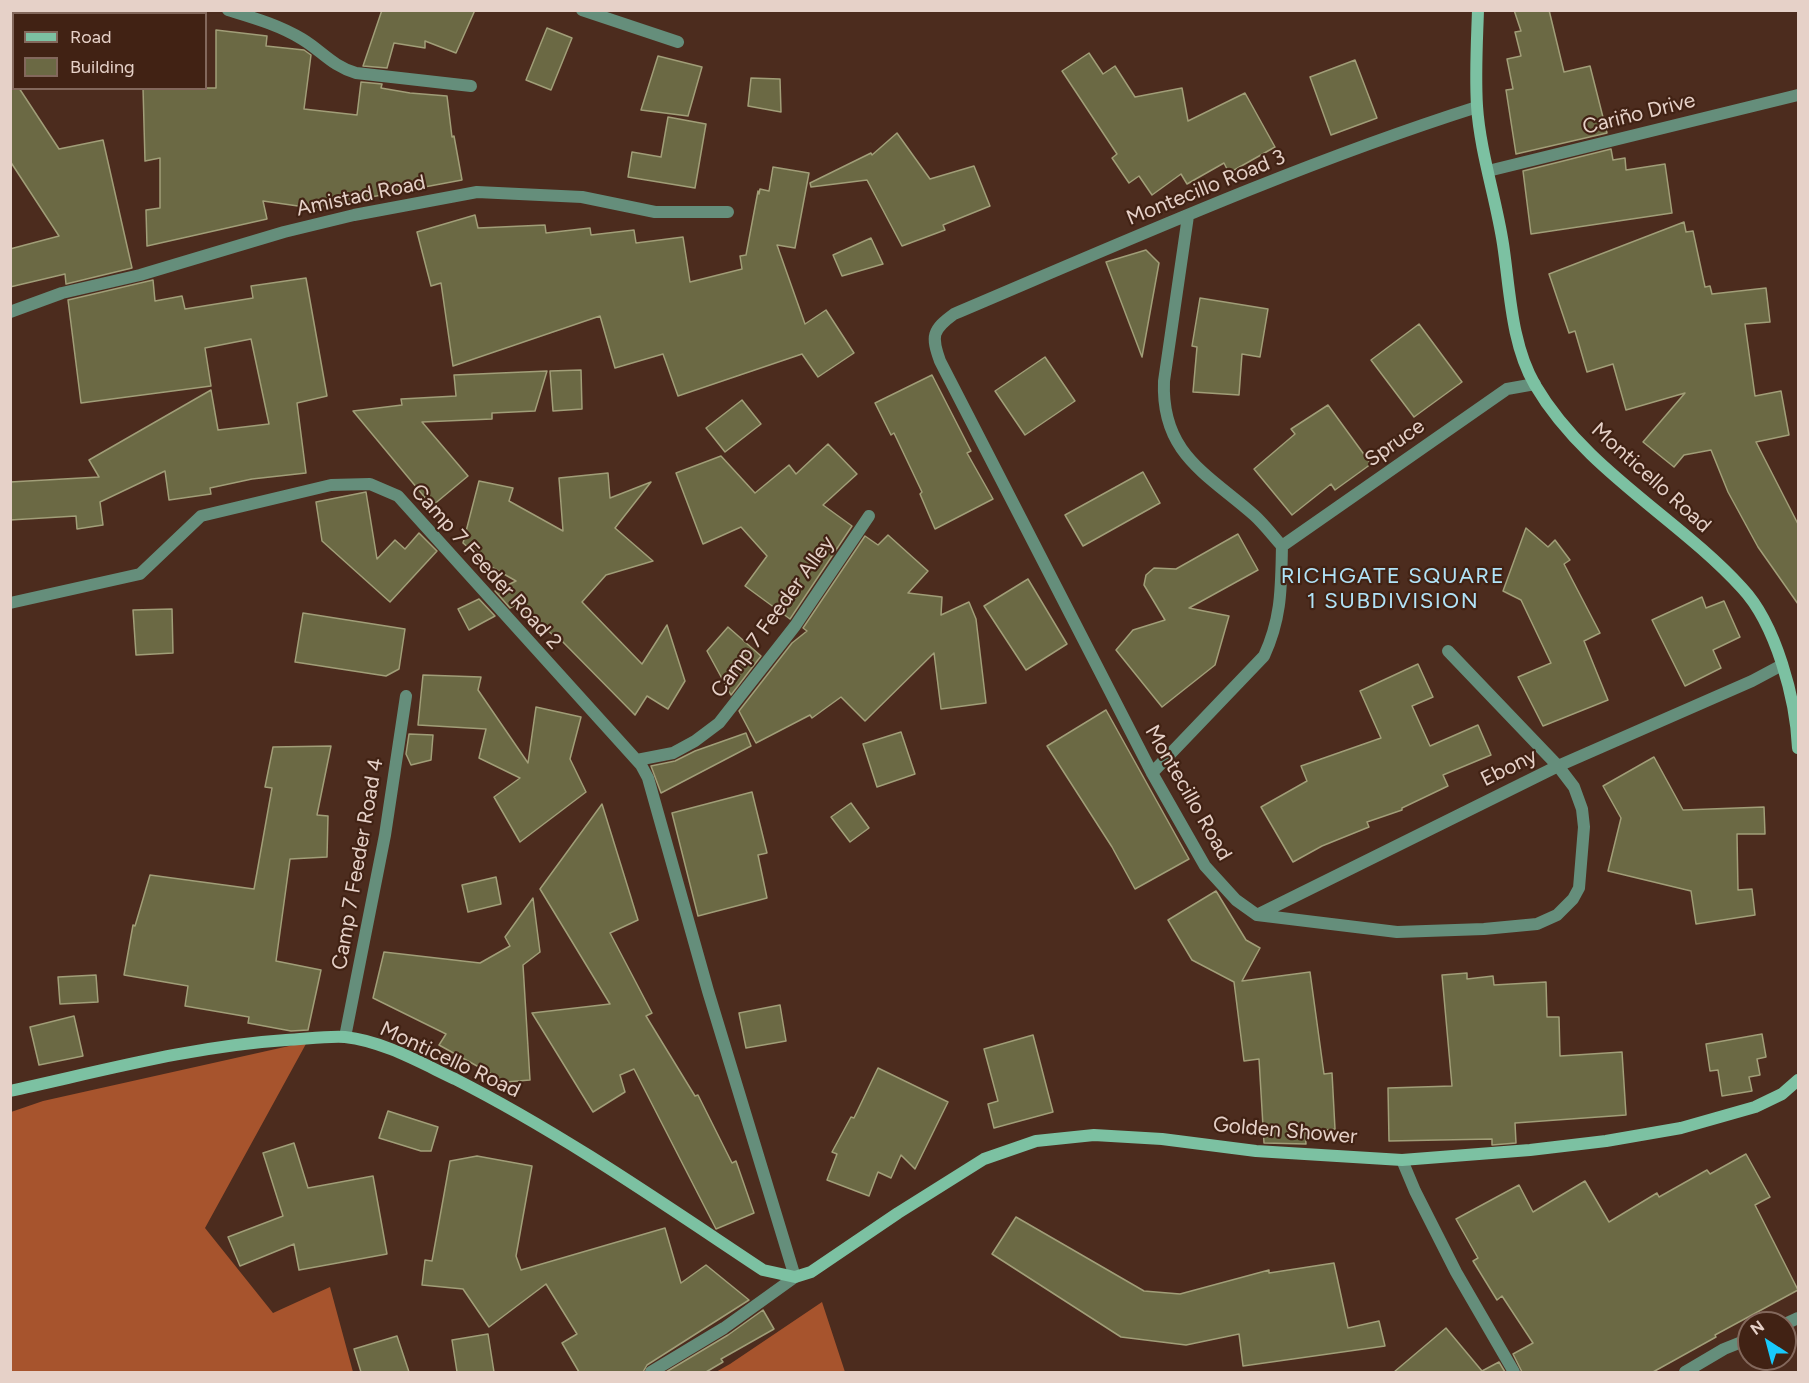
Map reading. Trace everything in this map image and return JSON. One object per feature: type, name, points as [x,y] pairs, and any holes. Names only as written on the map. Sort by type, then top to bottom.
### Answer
[{"type":"main road","name":"Monticello Road","points":[[1478,10],[1477,107],[1517,336],[1535,384],[1564,425],[1607,470],[1671,522],[1743,589],[1764,621],[1782,665],[1797,725],[1798,748]]},
{"type":"main road","name":"Monticello Road","points":[[10,1091],[220,1046],[345,1037],[391,1050],[506,1106],[593,1156],[763,1270],[795,1277]]},
{"type":"main road","name":"Golden Shower","points":[[795,1277],[822,1267],[898,1213],[984,1159],[1036,1141],[1094,1135],[1162,1139],[1256,1151],[1402,1160],[1530,1150],[1681,1128],[1755,1107],[1782,1094],[1798,1080]]},
{"type":"street","points":[[228,10],[272,23],[304,40],[339,68],[356,73],[471,86]]},
{"type":"street","points":[[582,10],[678,42]]},
{"type":"street","name":"Cariño Drive","points":[[1488,171],[1798,95]]},
{"type":"street","name":"Montecillo Road 3","points":[[954,314],[1188,216],[1420,125],[1477,107]]},
{"type":"street","name":"Amistad Road","points":[[10,312],[62,293],[140,275],[284,232],[354,215],[477,192],[582,197],[655,212],[728,212]]},
{"type":"street","points":[[1152,773],[1264,656],[1274,634],[1280,609],[1282,546],[1254,516],[1203,474],[1179,446],[1169,429],[1163,406],[1164,381],[1188,216]]},
{"type":"street","name":"Montecillo Road","points":[[954,314],[938,326],[934,335],[940,361],[1152,773],[1205,866],[1236,900],[1257,915]]},
{"type":"street","name":"Spruce","points":[[1282,546],[1507,389],[1535,384]]},
{"type":"street","name":"Camp 7 Feeder Road 2","points":[[10,603],[140,574],[201,516],[331,485],[369,484],[398,496],[636,760],[648,778],[708,991],[795,1277]]},
{"type":"street","name":"Camp 7 Feeder Alley","points":[[636,760],[673,753],[700,738],[719,723],[795,626],[868,516]]},
{"type":"street","points":[[1257,915],[1396,932],[1518,927],[1549,919],[1567,907],[1579,888],[1584,827],[1582,809],[1574,787],[1558,765],[1448,651]]},
{"type":"street","name":"Ebony","points":[[1257,915],[1558,765],[1782,665]]},
{"type":"street","name":"Camp 7 Feeder Road 4","points":[[345,1037],[385,835],[406,696]]},
{"type":"street","points":[[1402,1160],[1456,1272],[1514,1372]]},
{"type":"street","points":[[651,1372],[724,1328],[795,1277]]},
{"type":"street","points":[[1685,1372],[1737,1344]]},
{"type":"shaded area","points":[[307,1042],[205,1228],[273,1313],[330,1287],[353,1372],[11,1372],[11,1112],[43,1101]]},
{"type":"shaded area","points":[[822,1302],[845,1372],[716,1372],[730,1364]]},
{"type":"building","points":[[382,10],[475,10],[456,53],[425,41],[425,48],[394,43],[387,68],[363,66]]},
{"type":"building","points":[[1514,10],[1549,10],[1564,72],[1590,66],[1607,133],[1516,154],[1506,90],[1513,89],[1507,59],[1521,56],[1515,32],[1521,31]]},
{"type":"building","points":[[547,28],[572,38],[551,90],[526,80]]},
{"type":"building","points":[[216,30],[267,36],[266,46],[304,50],[311,55],[304,109],[357,115],[361,82],[382,84],[381,88],[410,93],[447,96],[452,137],[454,136],[462,180],[312,208],[263,201],[267,219],[147,246],[146,210],[160,208],[160,158],[145,161],[143,90],[216,88]]},
{"type":"building","points":[[1089,53],[1103,74],[1115,66],[1135,97],[1182,88],[1188,121],[1245,93],[1275,147],[1229,173],[1224,163],[1187,184],[1181,174],[1152,195],[1139,176],[1129,183],[1112,158],[1117,154],[1062,71]]},
{"type":"building","points":[[658,56],[702,67],[688,116],[641,110]]},
{"type":"building","points":[[1355,60],[1377,118],[1331,135],[1310,77]]},
{"type":"building","points":[[10,75],[12,90],[20,90],[59,149],[103,140],[132,268],[66,284],[65,274],[10,287],[10,249],[59,236],[10,161]]},
{"type":"building","points":[[751,78],[780,79],[781,112],[748,106]]},
{"type":"building","points":[[668,117],[706,124],[695,188],[628,177],[632,152],[661,157]]},
{"type":"building","points":[[897,133],[930,179],[974,166],[990,206],[943,225],[945,230],[902,246],[867,180],[811,187],[810,183],[871,153],[872,155]]},
{"type":"building","points":[[1611,149],[1613,160],[1625,158],[1626,170],[1665,164],[1672,213],[1531,234],[1523,171]]},
{"type":"building","points":[[773,167],[809,173],[795,248],[777,245],[805,324],[826,310],[854,353],[818,377],[802,354],[678,396],[663,354],[615,368],[600,316],[453,366],[441,283],[431,286],[417,232],[475,215],[478,228],[545,225],[546,233],[590,228],[591,235],[634,230],[636,243],[683,237],[690,282],[742,269],[740,256],[746,255],[758,191],[759,194],[760,189],[769,191]]},
{"type":"building","points":[[1684,222],[1686,232],[1693,231],[1705,287],[1710,286],[1712,294],[1766,288],[1770,322],[1745,324],[1755,396],[1781,391],[1789,435],[1756,442],[1798,524],[1798,604],[1758,547],[1728,492],[1711,450],[1684,455],[1674,467],[1643,442],[1685,393],[1626,410],[1613,364],[1587,372],[1575,331],[1569,333],[1549,274]]},
{"type":"building","points":[[871,238],[883,264],[842,276],[833,255]]},
{"type":"building","points":[[1146,250],[1159,263],[1142,357],[1106,262]]},
{"type":"building","points":[[306,278],[327,396],[297,403],[306,473],[252,479],[210,488],[211,494],[169,500],[165,471],[100,502],[103,525],[77,529],[76,516],[10,520],[10,482],[99,477],[89,460],[211,390],[218,430],[269,424],[251,339],[205,348],[211,386],[81,403],[68,300],[153,280],[155,301],[182,296],[185,309],[253,298],[251,286]]},
{"type":"building","points":[[1200,298],[1268,309],[1260,357],[1242,354],[1239,395],[1193,392],[1197,347],[1192,346]]},
{"type":"building","points":[[1419,324],[1462,382],[1414,417],[1371,360]]},
{"type":"building","points":[[1045,357],[1075,401],[1025,435],[995,391]]},
{"type":"building","points":[[581,370],[582,409],[553,411],[550,371]]},
{"type":"building","points":[[547,371],[535,411],[492,413],[492,419],[422,422],[468,476],[432,506],[353,411],[402,405],[401,399],[456,396],[454,375]]},
{"type":"building","points":[[932,375],[971,451],[967,453],[993,499],[935,529],[920,494],[922,492],[894,433],[891,435],[875,403]]},
{"type":"building","points":[[742,400],[761,424],[725,452],[706,428]]},
{"type":"building","points":[[1328,405],[1371,464],[1335,490],[1331,484],[1292,515],[1254,469],[1295,434],[1291,429]]},
{"type":"building","points":[[828,444],[857,474],[823,505],[852,526],[790,619],[745,586],[767,556],[741,527],[703,544],[676,473],[721,456],[755,493],[789,465],[796,474]]},
{"type":"building","points":[[1143,472],[1160,503],[1083,546],[1065,515]]},
{"type":"building","points":[[608,473],[610,498],[651,482],[615,528],[653,561],[606,575],[582,602],[642,664],[667,625],[685,681],[668,709],[647,696],[635,715],[555,634],[554,636],[517,604],[510,608],[495,591],[516,581],[488,565],[463,543],[479,481],[513,488],[509,501],[563,531],[559,478]]},
{"type":"building","points":[[366,492],[377,559],[395,540],[405,549],[419,533],[437,551],[390,602],[322,541],[316,502]]},
{"type":"building","points":[[1526,528],[1548,547],[1555,540],[1570,560],[1564,564],[1600,633],[1584,641],[1608,700],[1543,726],[1518,677],[1551,663],[1521,600],[1503,591]]},
{"type":"building","points":[[1238,534],[1258,570],[1189,608],[1229,616],[1215,665],[1162,707],[1116,650],[1133,630],[1165,620],[1144,585],[1146,575],[1154,568],[1176,569]]},
{"type":"building","points":[[888,535],[928,571],[908,593],[942,597],[941,615],[969,602],[976,619],[986,703],[941,709],[934,653],[865,721],[841,697],[812,718],[810,715],[756,743],[739,711],[792,643],[807,631],[803,628],[865,536],[878,545]]},
{"type":"building","points":[[1028,579],[1067,644],[1026,670],[984,606]]},
{"type":"building","points":[[1702,597],[1706,608],[1724,601],[1740,637],[1713,650],[1721,668],[1685,686],[1652,620]]},
{"type":"building","points":[[479,599],[495,616],[469,630],[458,609]]},
{"type":"building","points":[[172,609],[173,653],[136,655],[133,610]]},
{"type":"building","points":[[303,613],[405,629],[399,669],[386,676],[295,662]]},
{"type":"building","points":[[728,627],[761,656],[731,695],[707,651]]},
{"type":"building","points":[[1418,664],[1433,697],[1412,706],[1430,746],[1478,725],[1491,755],[1443,775],[1448,786],[1402,810],[1367,822],[1369,827],[1322,846],[1293,862],[1261,807],[1307,781],[1301,766],[1381,738],[1360,691]]},
{"type":"building","points":[[423,675],[481,677],[478,690],[528,763],[536,707],[581,717],[570,759],[586,792],[520,842],[494,797],[520,778],[479,758],[486,729],[418,725]]},
{"type":"building","points":[[1106,710],[1189,859],[1135,889],[1112,847],[1047,746]]},
{"type":"building","points":[[901,732],[915,774],[877,787],[863,744]]},
{"type":"building","points":[[746,733],[751,746],[661,793],[651,766],[675,761],[695,751]]},
{"type":"building","points":[[409,734],[433,735],[431,760],[411,765],[406,754]]},
{"type":"building","points":[[331,746],[317,815],[328,816],[327,857],[290,859],[276,961],[321,970],[308,1030],[291,1031],[248,1023],[249,1017],[185,1006],[188,986],[124,975],[133,925],[135,926],[150,875],[254,889],[272,788],[265,787],[273,747]]},
{"type":"building","points":[[1654,757],[1683,810],[1764,807],[1765,834],[1737,834],[1738,890],[1752,889],[1755,915],[1696,924],[1691,891],[1608,871],[1621,818],[1603,786]]},
{"type":"building","points":[[752,792],[767,853],[758,855],[767,898],[698,916],[672,813]]},
{"type":"building","points":[[851,803],[869,828],[850,842],[831,817]]},
{"type":"building","points":[[602,804],[638,920],[610,933],[652,1013],[646,1016],[695,1096],[698,1095],[732,1163],[736,1161],[754,1213],[716,1229],[634,1069],[620,1075],[625,1092],[593,1112],[532,1013],[610,1004],[540,889]]},
{"type":"building","points":[[496,877],[501,904],[468,912],[462,885]]},
{"type":"building","points":[[1216,891],[1246,940],[1260,948],[1242,981],[1310,972],[1324,1074],[1332,1073],[1335,1129],[1305,1132],[1306,1144],[1264,1143],[1259,1059],[1244,1061],[1234,982],[1192,960],[1168,920]]},
{"type":"building","points":[[533,898],[540,952],[523,965],[530,1080],[506,1082],[439,1045],[446,1034],[373,998],[384,952],[480,963],[510,946],[505,937]]},
{"type":"building","points":[[1467,973],[1467,979],[1493,976],[1494,985],[1546,982],[1547,1017],[1559,1017],[1560,1056],[1622,1052],[1626,1115],[1515,1123],[1516,1143],[1492,1145],[1492,1139],[1389,1141],[1388,1088],[1452,1086],[1442,975]]},
{"type":"building","points":[[96,975],[98,1002],[60,1004],[58,977]]},
{"type":"building","points":[[780,1005],[786,1041],[746,1048],[739,1013]]},
{"type":"building","points":[[74,1016],[83,1056],[39,1065],[30,1027]]},
{"type":"building","points":[[1762,1034],[1766,1057],[1757,1059],[1760,1075],[1749,1077],[1752,1091],[1722,1096],[1718,1070],[1710,1071],[1706,1044]]},
{"type":"building","points":[[1033,1035],[1053,1112],[994,1128],[988,1104],[998,1101],[984,1049]]},
{"type":"building","points":[[878,1068],[948,1102],[915,1169],[901,1155],[891,1178],[878,1172],[869,1196],[827,1180],[837,1154],[832,1152],[851,1117],[854,1118]]},
{"type":"building","points":[[388,1111],[438,1127],[431,1151],[421,1151],[379,1138]]},
{"type":"building","points":[[294,1143],[308,1188],[373,1176],[387,1254],[299,1270],[294,1244],[240,1266],[228,1237],[283,1216],[263,1153]]},
{"type":"building","points":[[1746,1154],[1770,1197],[1755,1205],[1798,1290],[1759,1311],[1737,1311],[1737,1323],[1653,1372],[1522,1372],[1513,1354],[1533,1343],[1502,1296],[1497,1300],[1473,1261],[1478,1258],[1456,1219],[1519,1185],[1533,1212],[1585,1181],[1609,1222],[1657,1193],[1659,1197],[1707,1170],[1710,1174]]},
{"type":"building","points":[[477,1156],[532,1166],[516,1256],[521,1270],[665,1228],[681,1283],[706,1265],[749,1300],[647,1365],[643,1372],[579,1372],[562,1343],[577,1334],[546,1284],[489,1327],[463,1289],[422,1285],[425,1260],[432,1261],[450,1161]]},
{"type":"building","points":[[1016,1217],[1144,1291],[1180,1294],[1269,1270],[1269,1273],[1334,1263],[1348,1328],[1379,1321],[1385,1346],[1243,1366],[1239,1334],[1186,1345],[1121,1337],[992,1254]]},
{"type":"building","points":[[763,1310],[774,1329],[721,1359],[723,1362],[706,1372],[666,1372],[728,1335]]},
{"type":"building","points":[[1446,1328],[1482,1371],[1499,1362],[1505,1372],[1394,1372]]},
{"type":"building","points":[[488,1334],[494,1372],[457,1372],[452,1340]]},
{"type":"building","points":[[397,1336],[409,1372],[361,1372],[354,1349]]},
{"type":"district","name":"RICHGATE SQUARE 1 SUBDIVISION","points":[[1393,590]]}]
